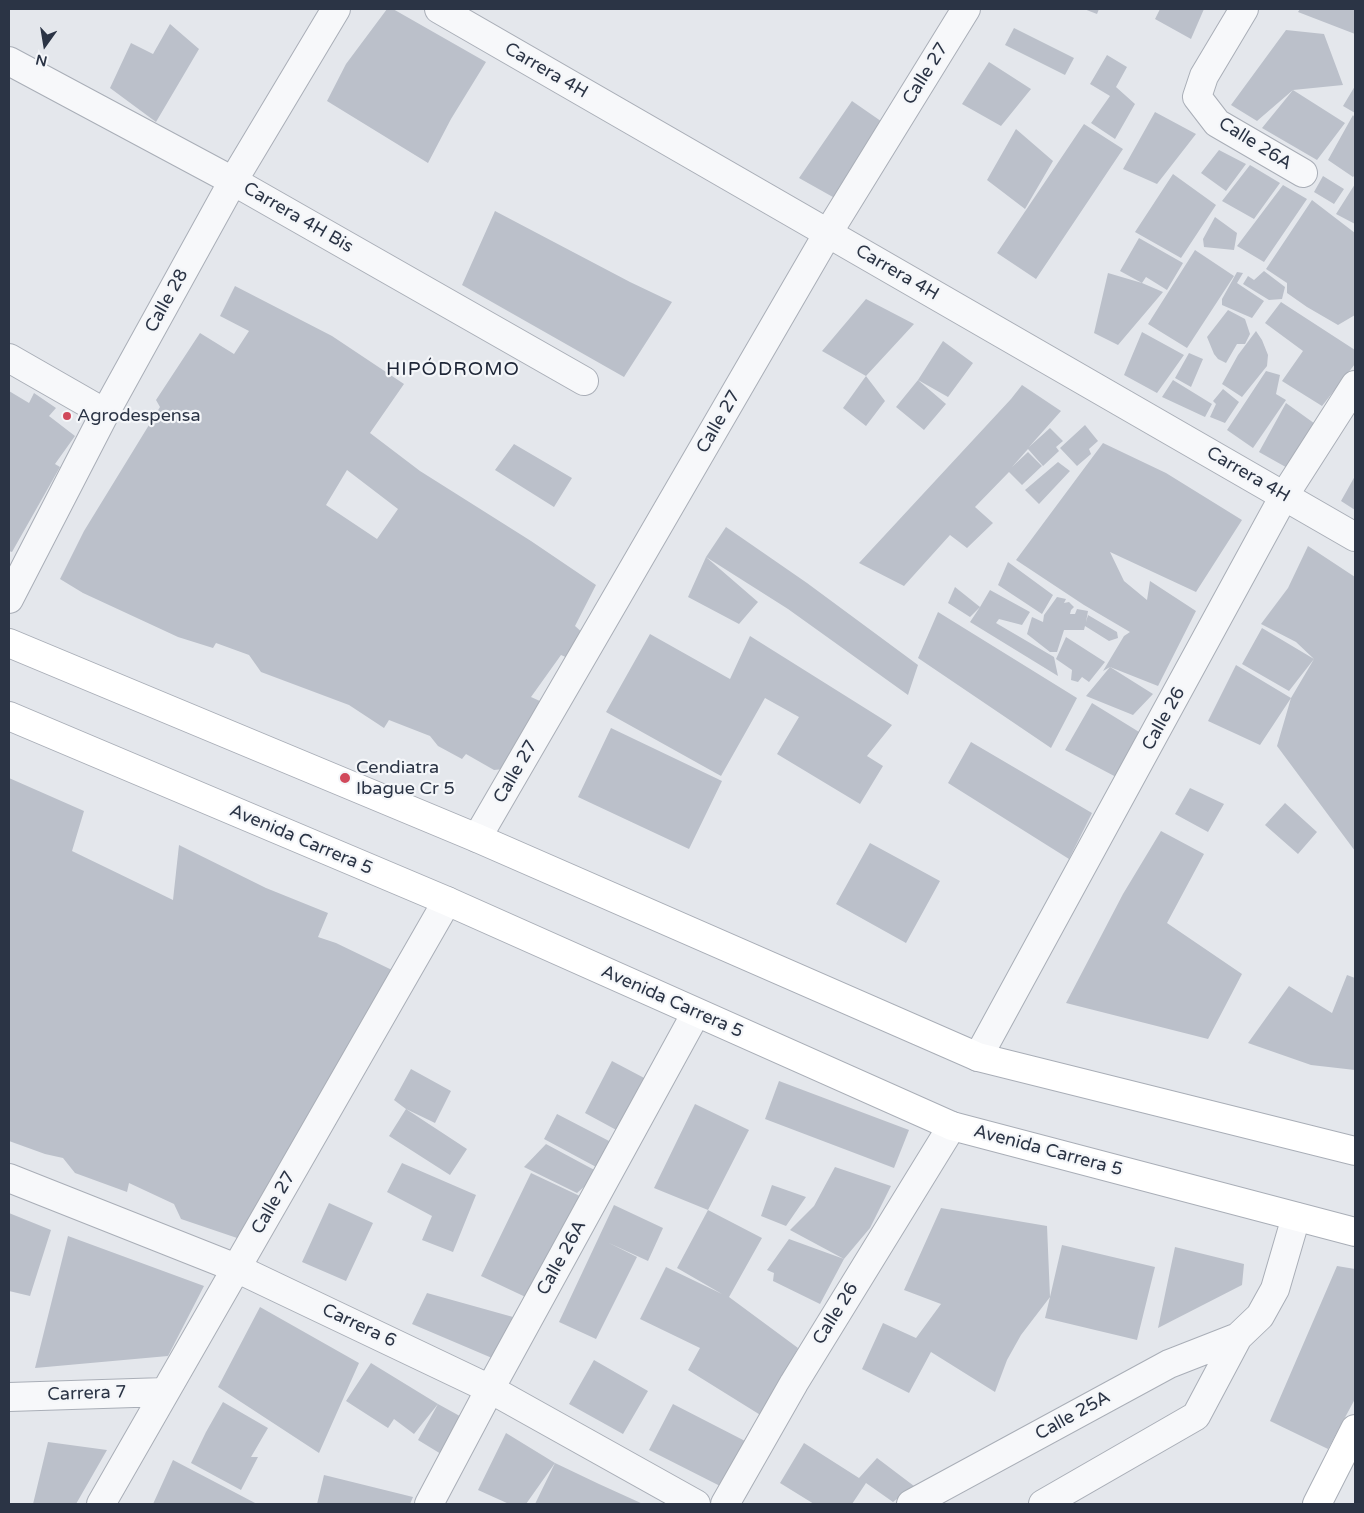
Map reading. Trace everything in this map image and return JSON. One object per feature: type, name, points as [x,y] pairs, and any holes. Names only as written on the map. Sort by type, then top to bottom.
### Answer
[{"type":"main road","points":[[9,642],[477,838],[978,1057],[1355,1151]]},
{"type":"main road","name":"Avenida Carrera 5","points":[[9,716],[447,901],[952,1126],[1355,1232]]},
{"type":"main road","points":[[1317,1504],[1355,1429]]},
{"type":"street","name":"Calle 28","points":[[9,599],[105,413],[233,181],[336,9]]},
{"type":"street","name":"Carrera 4H","points":[[439,9],[1355,537]]},
{"type":"street","name":"Calle 27","points":[[477,838],[828,233],[966,9]]},
{"type":"street","name":"Calle 26A","points":[[1244,9],[1204,76],[1197,97],[1217,123],[1303,173]]},
{"type":"street","name":"Carrera 4H Bis","points":[[9,61],[233,181],[584,380]]},
{"type":"street","points":[[9,358],[105,413]]},
{"type":"street","name":"Calle 26","points":[[978,1057],[1284,496],[1355,385]]},
{"type":"street","name":"Calle 27","points":[[100,1504],[447,901]]},
{"type":"street","name":"Calle 26A","points":[[429,1504],[696,1013]]},
{"type":"street","name":"Calle 26","points":[[725,1504],[794,1383],[952,1126]]},
{"type":"street","name":"Carrera 6","points":[[9,1178],[236,1268],[490,1389],[696,1504]]},
{"type":"street","name":"Calle 25A","points":[[1043,1504],[1196,1416],[1238,1336],[1260,1316],[1275,1289],[1296,1217]]},
{"type":"street","name":"Calle 25A","points":[[911,1504],[1169,1364],[1238,1336]]},
{"type":"street","name":"Carrera 7","points":[[9,1396],[165,1392]]},
{"type":"building","points":[[387,9],[393,9],[486,62],[451,119],[428,163],[327,101],[346,64]]},
{"type":"building","points":[[1084,9],[1099,9],[1097,14]]},
{"type":"building","points":[[1160,9],[1204,9],[1191,39],[1155,19]]},
{"type":"building","points":[[1300,9],[1355,9],[1355,34],[1298,12]]},
{"type":"building","points":[[170,24],[199,49],[156,122],[110,88],[131,43],[153,54]]},
{"type":"building","points":[[1014,28],[1074,58],[1065,75],[1005,45]]},
{"type":"building","points":[[1286,30],[1324,34],[1343,85],[1293,90],[1257,121],[1231,105]]},
{"type":"building","points":[[1107,55],[1127,67],[1116,87],[1135,104],[1115,139],[1091,123],[1110,96],[1090,84]]},
{"type":"building","points":[[989,62],[1031,89],[1001,126],[962,104]]},
{"type":"building","points":[[1355,86],[1355,113],[1343,106]]},
{"type":"building","points":[[1293,90],[1345,123],[1317,160],[1262,128]]},
{"type":"building","points":[[852,101],[888,126],[840,201],[799,178]]},
{"type":"building","points":[[1155,112],[1196,134],[1157,184],[1123,169]]},
{"type":"building","points":[[1353,115],[1355,118],[1355,175],[1353,177],[1328,160]]},
{"type":"building","points":[[1084,124],[1123,149],[1036,279],[997,253]]},
{"type":"building","points":[[1016,129],[1053,161],[1025,209],[987,180]]},
{"type":"building","points":[[1219,150],[1246,164],[1226,191],[1201,173]]},
{"type":"building","points":[[1250,165],[1280,183],[1254,219],[1222,201]]},
{"type":"building","points":[[1173,174],[1216,205],[1181,258],[1135,232]]},
{"type":"building","points":[[1323,176],[1344,189],[1334,204],[1314,192]]},
{"type":"building","points":[[1355,184],[1355,224],[1336,214]]},
{"type":"building","points":[[1283,185],[1307,199],[1264,262],[1237,246]]},
{"type":"building","points":[[1312,200],[1355,233],[1355,315],[1338,325],[1287,293],[1287,283],[1266,269]]},
{"type":"building","points":[[495,211],[672,302],[624,377],[462,285]]},
{"type":"building","points":[[1215,217],[1237,233],[1234,250],[1204,247],[1203,239]]},
{"type":"building","points":[[1139,238],[1183,263],[1167,290],[1146,277],[1142,283],[1120,271]]},
{"type":"building","points":[[1195,250],[1234,276],[1187,348],[1148,324]]},
{"type":"building","points":[[1264,271],[1285,287],[1282,299],[1269,300],[1243,284],[1248,276],[1254,280]]},
{"type":"building","points":[[1237,272],[1243,273],[1237,283],[1264,301],[1252,318],[1222,305],[1222,299]]},
{"type":"building","points":[[1108,273],[1142,283],[1163,292],[1118,345],[1094,333]]},
{"type":"building","points":[[235,286],[332,336],[404,384],[370,433],[420,471],[531,541],[596,585],[575,626],[584,634],[570,659],[561,655],[531,697],[542,702],[504,769],[494,770],[466,754],[462,759],[438,746],[430,736],[389,720],[384,728],[349,705],[261,672],[249,655],[216,643],[213,648],[178,637],[83,593],[60,579],[84,531],[160,407],[156,400],[200,333],[234,354],[249,331],[220,316]],"holes":[[[347,470],[398,509],[377,539],[326,505]]]},
{"type":"building","points":[[866,299],[914,324],[866,376],[822,351]]},
{"type":"building","points":[[1281,302],[1355,350],[1355,364],[1322,406],[1282,381],[1303,351],[1265,323]]},
{"type":"building","points":[[1228,310],[1245,319],[1250,334],[1245,344],[1237,344],[1226,363],[1218,359],[1214,354],[1207,337]]},
{"type":"building","points":[[1256,331],[1268,355],[1267,366],[1242,397],[1222,384],[1238,355]]},
{"type":"building","points":[[1142,332],[1184,355],[1157,393],[1124,375]]},
{"type":"building","points":[[943,341],[973,363],[948,397],[918,380]]},
{"type":"building","points":[[1189,353],[1203,359],[1191,387],[1175,378]]},
{"type":"building","points":[[1266,371],[1280,375],[1276,394],[1286,400],[1253,448],[1227,430]]},
{"type":"building","points":[[866,376],[885,401],[866,426],[843,408]]},
{"type":"building","points":[[918,380],[946,404],[924,430],[896,407]]},
{"type":"building","points":[[1173,380],[1212,404],[1205,417],[1162,397]]},
{"type":"building","points":[[1022,385],[1061,411],[1029,447],[1050,428],[1063,441],[1056,447],[1059,451],[1043,466],[1028,449],[1012,467],[1028,452],[1042,466],[1022,485],[1009,472],[975,507],[993,523],[967,548],[950,535],[904,586],[859,563],[1011,399]]},
{"type":"building","points":[[1223,389],[1239,402],[1225,423],[1210,417],[1216,404],[1213,401]]},
{"type":"building","points":[[9,391],[29,403],[34,393],[56,408],[49,416],[75,436],[55,464],[60,467],[12,552],[9,551]]},
{"type":"building","points":[[1286,403],[1318,426],[1291,470],[1259,452]]},
{"type":"building","points":[[1085,425],[1098,441],[1089,449],[1091,454],[1077,466],[1060,448]]},
{"type":"building","points":[[1103,443],[1166,473],[1242,520],[1196,592],[1110,552],[1124,581],[1147,600],[1150,581],[1196,611],[1158,686],[1110,667],[1103,671],[1124,636],[1130,632],[1084,605],[1016,560]]},
{"type":"building","points":[[514,444],[572,478],[554,507],[495,470]]},
{"type":"building","points":[[1058,462],[1070,471],[1039,504],[1025,490]]},
{"type":"building","points":[[1355,476],[1355,510],[1341,501]]},
{"type":"building","points":[[726,527],[807,583],[918,665],[908,695],[788,609],[706,557]]},
{"type":"building","points":[[1308,546],[1355,577],[1355,851],[1277,746],[1291,698],[1314,659],[1296,642],[1261,624],[1288,588]]},
{"type":"building","points":[[706,557],[758,602],[739,624],[688,597]]},
{"type":"building","points":[[1008,562],[1053,595],[1042,614],[998,585]]},
{"type":"building","points":[[955,587],[980,607],[970,617],[948,603]]},
{"type":"building","points":[[990,590],[1030,612],[1022,625],[999,619],[996,623],[1054,657],[1058,676],[970,622]]},
{"type":"building","points":[[1057,597],[1066,599],[1064,603],[1069,602],[1074,607],[1070,614],[1075,614],[1077,609],[1088,611],[1086,622],[1088,615],[1117,632],[1118,638],[1109,641],[1085,626],[1084,630],[1064,630],[1057,652],[1050,652],[1027,634],[1032,617],[1043,622],[1044,615]]},
{"type":"building","points":[[938,612],[1077,698],[1051,748],[918,658]]},
{"type":"building","points":[[1262,628],[1314,659],[1289,691],[1242,664]]},
{"type":"building","points":[[650,634],[730,679],[750,636],[892,725],[867,756],[883,766],[860,804],[777,754],[799,717],[765,698],[721,776],[606,712]]},
{"type":"building","points":[[1066,637],[1105,662],[1089,682],[1082,677],[1078,682],[1071,680],[1072,670],[1056,659]]},
{"type":"building","points":[[1236,665],[1291,698],[1260,745],[1208,721]]},
{"type":"building","points":[[1110,667],[1153,694],[1133,715],[1086,696]]},
{"type":"building","points":[[1092,703],[1144,735],[1118,778],[1065,750]]},
{"type":"building","points":[[611,728],[722,781],[689,849],[578,797]]},
{"type":"building","points":[[971,742],[1092,813],[1069,859],[948,783]]},
{"type":"building","points":[[9,778],[84,811],[72,851],[173,900],[179,845],[266,888],[328,913],[318,937],[336,943],[392,970],[243,1240],[181,1219],[174,1204],[129,1183],[127,1192],[75,1173],[63,1158],[45,1154],[9,1141]]},
{"type":"building","points":[[1190,788],[1224,804],[1208,832],[1175,814]]},
{"type":"building","points":[[1285,803],[1317,832],[1298,854],[1265,825]]},
{"type":"building","points":[[1161,831],[1204,854],[1167,923],[1242,974],[1208,1039],[1066,1003],[1123,894]]},
{"type":"building","points":[[870,843],[940,881],[906,943],[836,904]]},
{"type":"building","points":[[1347,975],[1355,978],[1355,1070],[1311,1065],[1248,1043],[1289,986],[1332,1013]]},
{"type":"building","points":[[612,1061],[648,1080],[620,1132],[585,1113]]},
{"type":"building","points":[[411,1069],[451,1091],[435,1123],[406,1109],[394,1100]]},
{"type":"building","points":[[779,1081],[909,1130],[894,1168],[765,1119]]},
{"type":"building","points":[[695,1104],[749,1130],[708,1210],[654,1188]]},
{"type":"building","points":[[406,1109],[467,1149],[450,1175],[389,1136]]},
{"type":"building","points":[[557,1114],[611,1142],[598,1168],[544,1139]]},
{"type":"building","points":[[546,1144],[600,1173],[577,1193],[524,1167]]},
{"type":"building","points":[[402,1163],[476,1195],[453,1252],[422,1240],[432,1216],[387,1192]]},
{"type":"building","points":[[835,1167],[891,1186],[870,1228],[844,1259],[790,1230],[814,1206]]},
{"type":"building","points":[[531,1173],[584,1198],[534,1301],[481,1276]]},
{"type":"building","points":[[772,1185],[806,1197],[786,1226],[761,1216]]},
{"type":"building","points":[[329,1203],[373,1223],[346,1281],[302,1262]]},
{"type":"building","points":[[614,1205],[663,1228],[648,1261],[609,1243],[637,1257],[596,1339],[559,1322]]},
{"type":"building","points":[[941,1208],[1047,1226],[1050,1297],[1021,1335],[1007,1360],[995,1392],[931,1352],[909,1393],[862,1369],[883,1323],[916,1338],[941,1304],[904,1290]]},
{"type":"building","points":[[708,1210],[762,1238],[729,1297],[798,1348],[762,1416],[688,1370],[700,1348],[640,1319],[666,1267],[722,1294],[677,1268]]},
{"type":"building","points":[[9,1213],[51,1230],[30,1296],[9,1291]]},
{"type":"building","points":[[68,1236],[204,1286],[168,1356],[35,1368]]},
{"type":"building","points":[[789,1239],[844,1259],[820,1304],[773,1281],[774,1273],[767,1270]]},
{"type":"building","points":[[1062,1245],[1155,1267],[1137,1340],[1045,1318]]},
{"type":"building","points":[[1175,1247],[1244,1264],[1242,1285],[1158,1328]]},
{"type":"building","points":[[1337,1266],[1355,1269],[1355,1399],[1328,1449],[1270,1421]]},
{"type":"building","points":[[427,1293],[513,1317],[492,1358],[412,1324]]},
{"type":"building","points":[[260,1307],[359,1363],[319,1453],[218,1387]]},
{"type":"building","points":[[594,1360],[648,1391],[623,1434],[569,1404]]},
{"type":"building","points":[[371,1363],[438,1404],[414,1434],[394,1419],[388,1428],[346,1401]]},
{"type":"building","points":[[223,1402],[268,1428],[251,1457],[258,1457],[241,1490],[191,1463]]},
{"type":"building","points":[[438,1404],[467,1420],[446,1457],[418,1440]]},
{"type":"building","points":[[673,1404],[747,1442],[724,1488],[649,1450]]},
{"type":"building","points":[[506,1433],[555,1463],[526,1504],[509,1504],[478,1490]]},
{"type":"building","points":[[48,1442],[107,1450],[76,1504],[33,1504]]},
{"type":"building","points":[[804,1443],[859,1478],[877,1458],[914,1486],[893,1502],[866,1483],[852,1504],[814,1504],[780,1483]]},
{"type":"building","points":[[173,1460],[257,1504],[153,1504]]},
{"type":"building","points":[[555,1463],[599,1484],[643,1504],[535,1504]]},
{"type":"building","points":[[324,1475],[413,1497],[410,1504],[317,1504]]},
{"type":"place","name":"Agrodespensa","points":[[67,416]]},
{"type":"place","name":"Cendiatra Ibague Cr 5","points":[[345,778]]},
{"type":"district","name":"HIPÓDROMO","points":[[453,370]]}]
